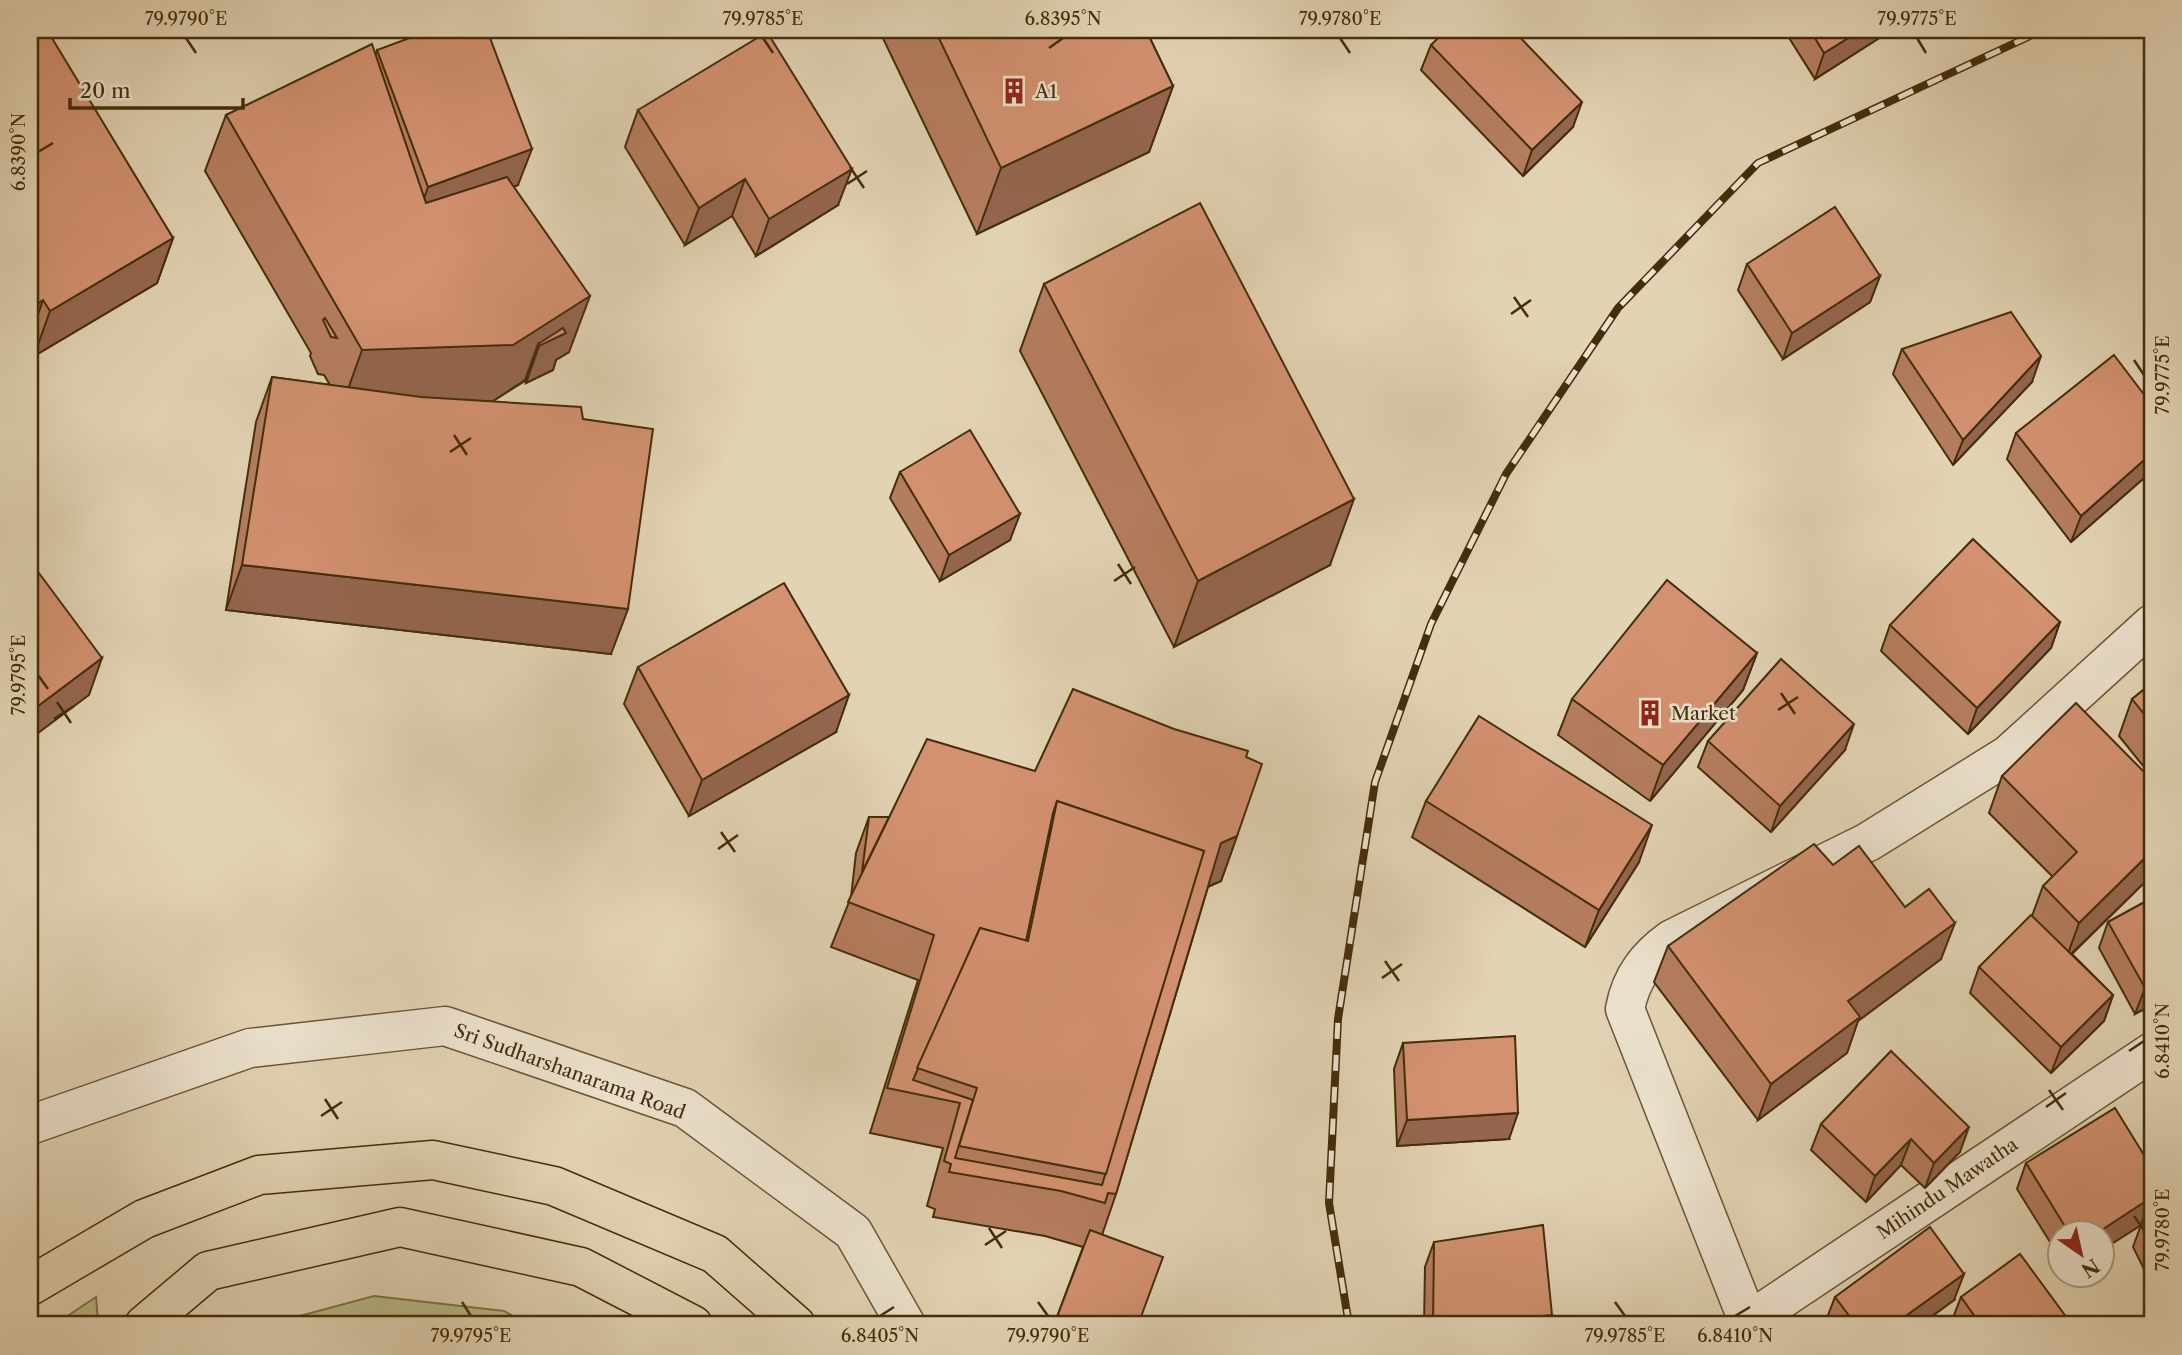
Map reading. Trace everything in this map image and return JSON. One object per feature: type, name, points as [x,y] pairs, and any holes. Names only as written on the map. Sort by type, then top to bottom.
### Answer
[{"type":"highway","points":[[30,1286],[144,1219],[259,1175],[433,1160],[554,1186],[715,1254],[796,1325]]},
{"type":"highway","points":[[144,1325],[208,1270],[400,1227],[581,1267],[693,1325]]},
{"type":"street","points":[[1745,1323],[1625,1009],[1629,988],[1653,953],[1672,939],[1868,842],[2008,755],[2152,624]]},
{"type":"street","name":"Sri Sudharshanarama Road","points":[[30,1125],[250,1048],[445,1026],[685,1108],[853,1232],[906,1325]]},
{"type":"street","name":"Mihindu Mawatha","points":[[1745,1323],[2152,1052]]},
{"type":"green space","points":[[374,1296],[504,1311],[529,1325],[266,1325]]},
{"type":"green space","points":[[96,1297],[98,1321],[93,1325],[54,1325]]},
{"type":"building","points":[[30,30],[47,30],[173,238],[50,311],[43,300],[30,308]]},
{"type":"building","points":[[431,30],[487,30],[532,149],[428,187],[377,50]]},
{"type":"building","points":[[935,30],[1146,30],[1173,86],[1001,168]]},
{"type":"building","points":[[1446,30],[1513,30],[1582,102],[1532,150],[1431,45]]},
{"type":"building","points":[[1810,30],[1861,30],[1824,53]]},
{"type":"building","points":[[767,32],[852,169],[769,219],[745,179],[699,208],[638,110]]},
{"type":"building","points":[[372,44],[426,203],[507,177],[590,296],[513,345],[362,350],[226,115]]},
{"type":"building","points":[[1200,203],[1354,499],[1198,581],[1044,284]]},
{"type":"building","points":[[1835,207],[1880,276],[1792,333],[1747,264]]},
{"type":"building","points":[[2011,312],[2041,356],[1963,440],[1902,349]]},
{"type":"building","points":[[325,318],[337,338],[331,337],[323,320]]},
{"type":"building","points":[[563,328],[566,333],[539,346],[538,344]]},
{"type":"building","points":[[2114,355],[2152,405],[2152,453],[2081,516],[2016,433]]},
{"type":"building","points":[[272,377],[421,397],[581,407],[583,419],[653,429],[628,609],[242,565]]},
{"type":"building","points":[[970,430],[1020,514],[949,555],[900,472]]},
{"type":"building","points":[[1973,539],[2060,622],[1977,708],[1890,625]]},
{"type":"building","points":[[30,561],[102,658],[30,712]]},
{"type":"building","name":"Market","points":[[1667,580],[1757,653],[1663,765],[1572,699]]},
{"type":"building","points":[[784,583],[849,695],[702,780],[638,667]]},
{"type":"building","points":[[1781,659],[1854,724],[1780,806],[1708,741]]},
{"type":"building","points":[[2152,683],[2152,724],[2132,699]]},
{"type":"building","points":[[1073,689],[1174,729],[1248,751],[1246,757],[1262,764],[1237,836],[1221,843],[1116,1194],[1108,1193],[1105,1203],[1061,1191],[949,1172],[951,1164],[944,1161],[960,1103],[887,1088],[934,935],[848,902],[927,739],[1035,771]],"holes":[[[1057,801],[1204,851],[1102,1185],[955,1158],[973,1100],[913,1080],[980,928],[1026,941]]]},
{"type":"building","points":[[2076,703],[2152,780],[2152,851],[2079,923],[2043,886],[2077,852],[2002,776]]},
{"type":"building","points":[[1479,716],[1652,825],[1599,910],[1426,801]]},
{"type":"building","points":[[1057,801],[1204,851],[1106,1174],[959,1146],[977,1088],[917,1068],[980,928],[1028,941]]},
{"type":"building","points":[[869,817],[889,817],[862,872]]},
{"type":"building","points":[[1814,844],[1833,865],[1859,846],[1905,907],[1929,889],[1955,923],[1848,1001],[1860,1017],[1771,1084],[1668,946]]},
{"type":"building","points":[[2152,898],[2152,984],[2145,988],[2108,922]]},
{"type":"building","points":[[2031,915],[2113,995],[2061,1047],[1979,967]]},
{"type":"building","points":[[1515,1036],[1518,1113],[1407,1120],[1403,1043]]},
{"type":"building","points":[[1891,1051],[1969,1127],[1934,1163],[1911,1139],[1875,1176],[1821,1124]]},
{"type":"building","points":[[2115,1108],[2152,1168],[2152,1197],[2116,1221],[2116,1218],[2060,1218],[2026,1163]]},
{"type":"building","points":[[2152,1207],[2152,1222],[2146,1210]]},
{"type":"building","points":[[1543,1225],[1552,1315],[1433,1325],[1434,1242]]},
{"type":"building","points":[[1930,1227],[1964,1274],[1893,1325],[1856,1325],[1835,1297]]},
{"type":"building","points":[[1090,1230],[1163,1257],[1138,1325],[1054,1325]]},
{"type":"building","points":[[2020,1254],[2067,1318],[2057,1325],[1981,1325],[1961,1297]]},
{"type":"railway","points":[[1349,1325],[1329,1203],[1338,1019],[1375,782],[1431,624],[1506,474],[1618,308],[1758,163],[2043,30]]},
{"type":"place","name":"A1","points":[[1014,91]]},
{"type":"place","name":"Market","points":[[1650,713]]}]
